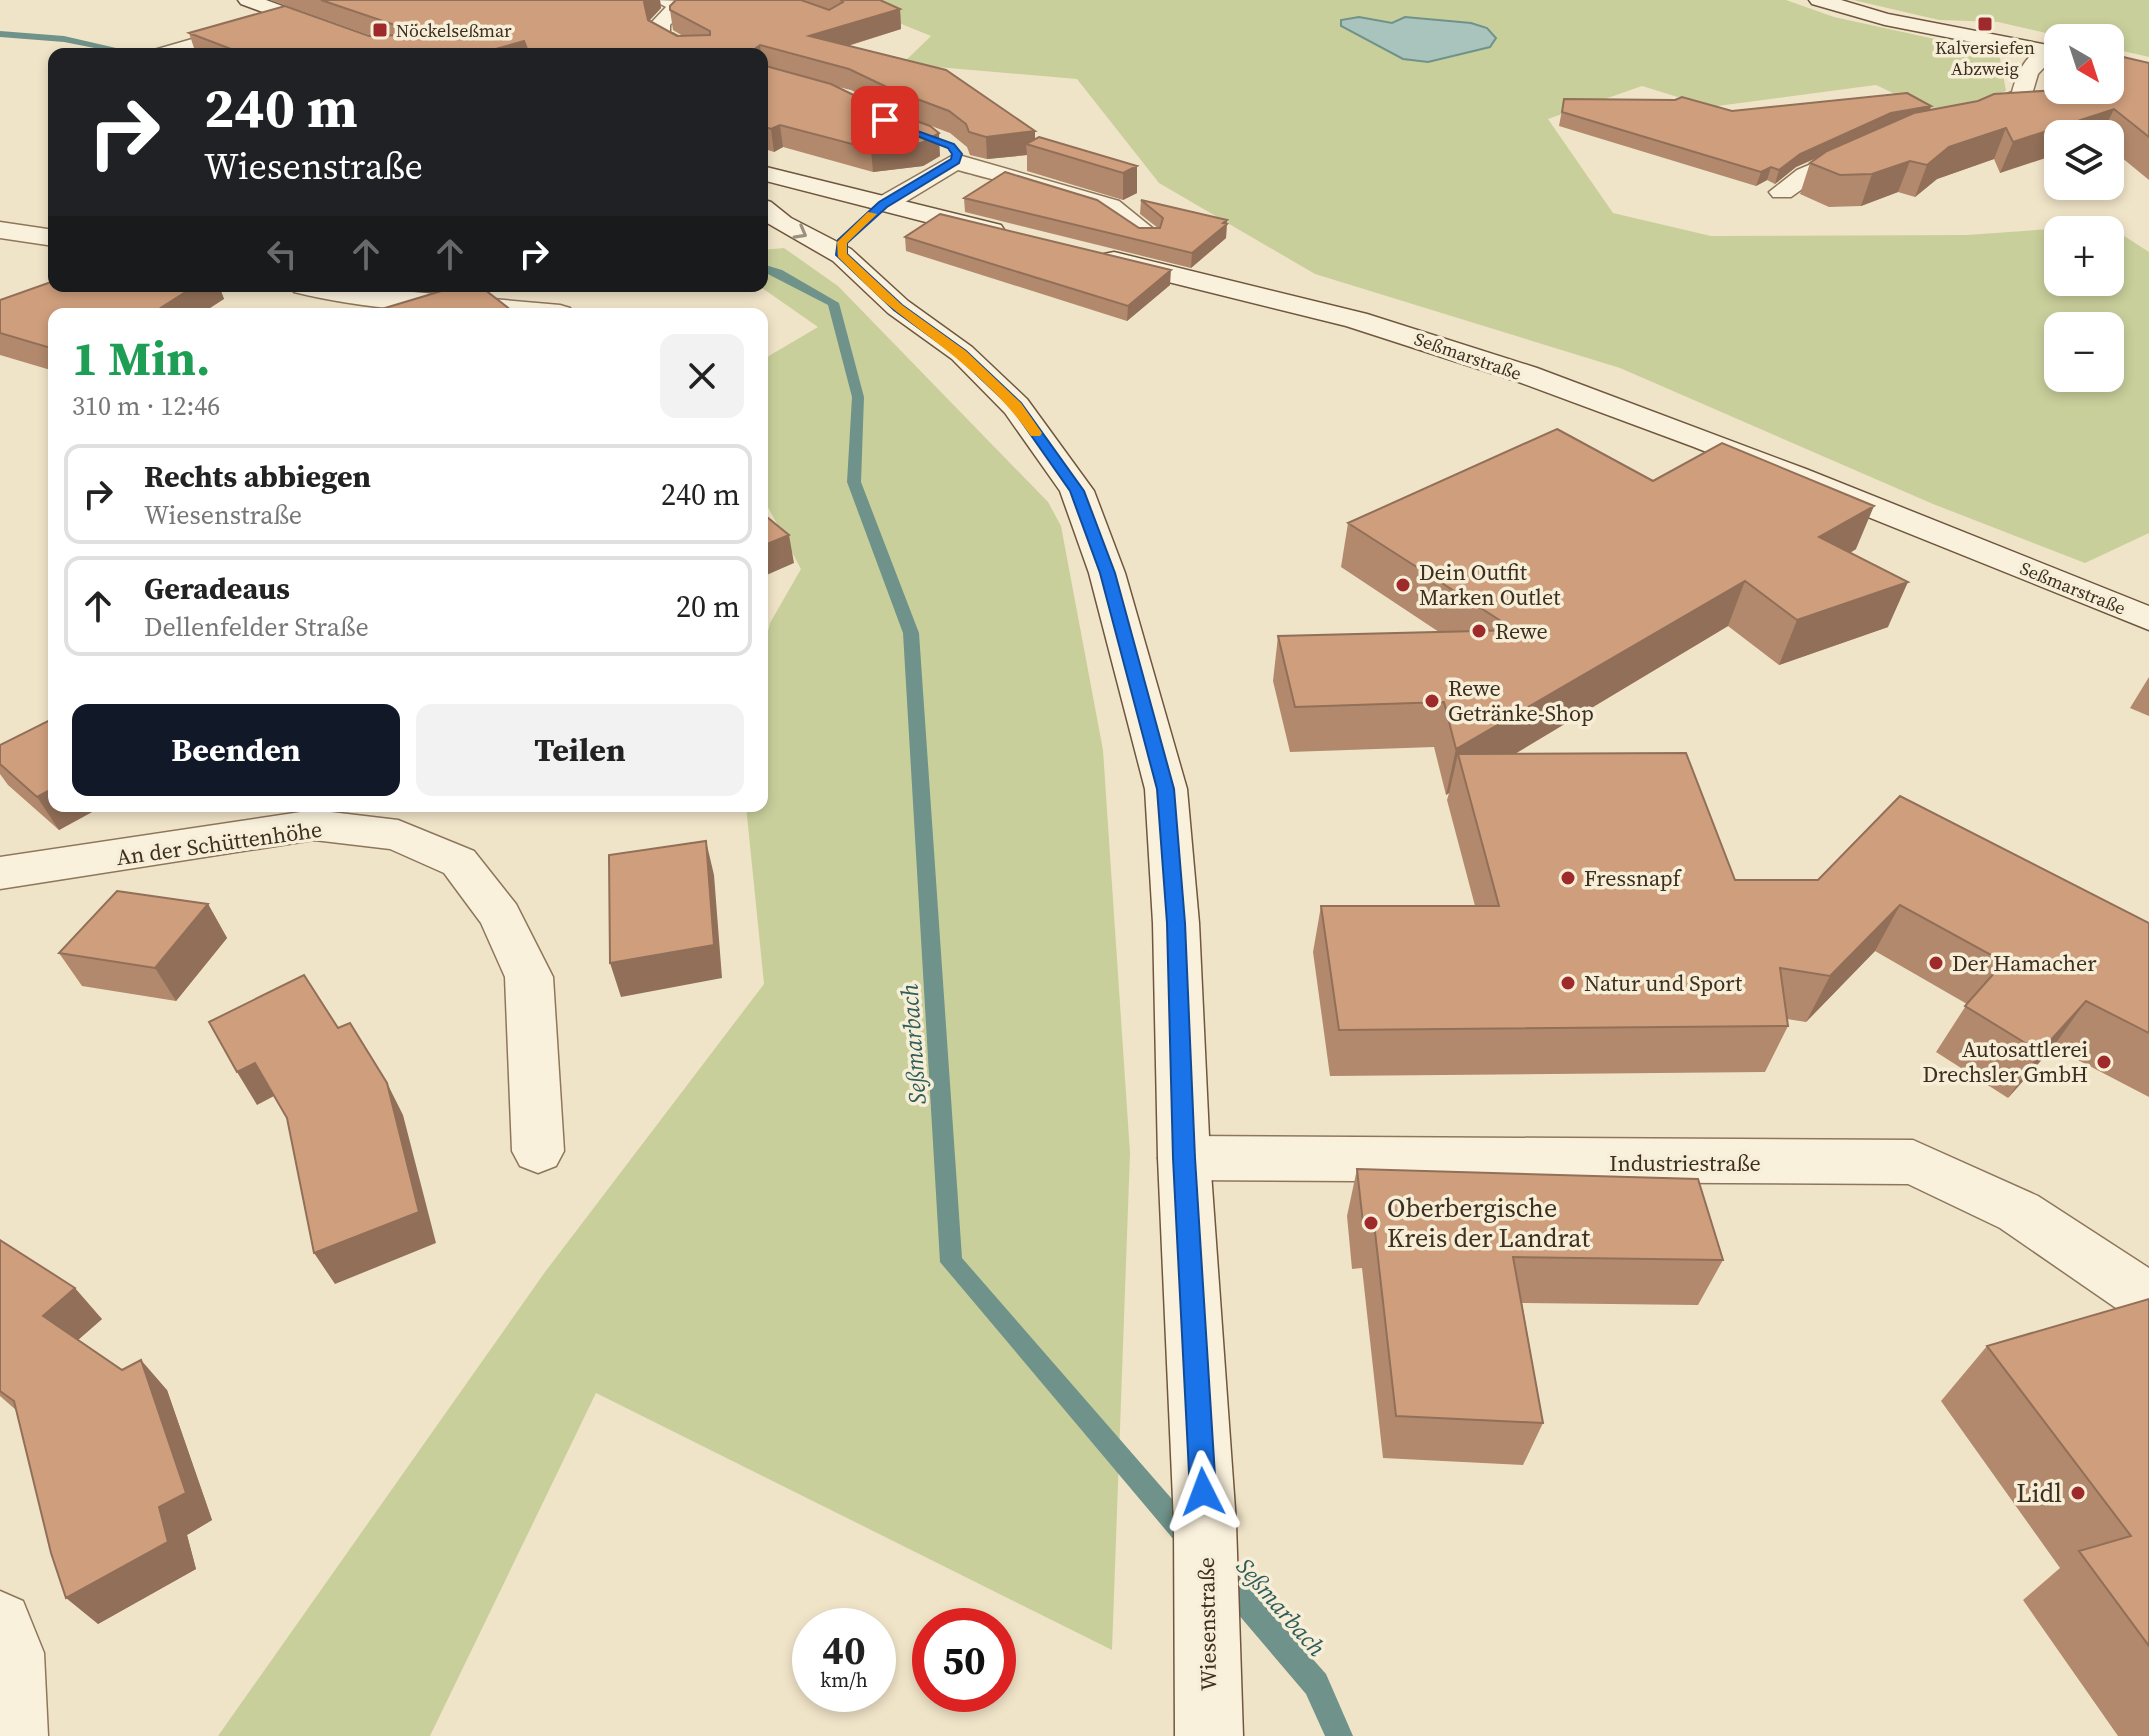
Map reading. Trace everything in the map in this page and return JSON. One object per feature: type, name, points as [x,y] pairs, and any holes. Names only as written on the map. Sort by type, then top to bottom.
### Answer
[{"type":"street","points":[[248,0],[379,48]]},
{"type":"street","points":[[1819,0],[1885,19],[2044,50]]},
{"type":"street","points":[[676,2],[660,24],[660,34],[684,48]]},
{"type":"street","points":[[180,48],[292,17]]},
{"type":"street","points":[[1942,126],[1958,123],[2022,96],[2028,72],[2044,59]]},
{"type":"street","points":[[1782,192],[1806,175],[1883,140]]},
{"type":"street","points":[[860,228],[948,151],[1110,206],[1148,235]]},
{"type":"street","points":[[768,176],[860,228]]},
{"type":"street","points":[[768,212],[782,223],[1018,237]]},
{"type":"street","name":"Wiesenstraße","points":[[860,228],[898,307],[962,353],[1016,406],[1077,491],[1107,573],[1166,789],[1176,923],[1184,1158],[1205,1523],[1209,1736]]},
{"type":"street","points":[[0,230],[48,237]]},
{"type":"street","name":"Seßmarstraße","points":[[1093,255],[1330,313],[1435,344],[1694,435],[2149,619]]},
{"type":"street","points":[[333,292],[491,308]]},
{"type":"street","name":"An der Schüttenhöhe","points":[[0,873],[314,825],[398,835],[459,862],[500,916],[529,977],[538,1151]]},
{"type":"street","name":"Industriestraße","points":[[1184,1158],[1913,1162],[2019,1212],[2149,1299]]},
{"type":"street","points":[[0,1624],[11,1653],[14,1736]]},
{"type":"green space","points":[[842,0],[1786,0],[1834,17],[1999,53],[2006,91],[1941,116],[1876,85],[1710,107],[1642,86],[1548,119],[1613,213],[1711,236],[1967,235],[2044,230],[2044,296],[2124,296],[2124,236],[2149,252],[2149,533],[2085,563],[1933,504],[1620,368],[1315,274],[1159,183],[1077,79],[902,64],[931,36]]},
{"type":"green space","points":[[1853,0],[2149,0],[2149,57],[2124,51],[2124,24],[2044,24],[2044,33],[1998,22],[1939,20]]},
{"type":"green space","points":[[784,248],[838,286],[1048,502],[1061,526],[1103,750],[1130,1153],[1112,1650],[596,1393],[430,1736],[218,1736],[545,1272],[764,984],[747,812],[768,812],[768,632],[801,569],[768,507],[768,356],[818,327],[768,292],[768,249]]},
{"type":"water","points":[[1359,17],[1392,23],[1405,17],[1471,23],[1487,28],[1496,38],[1490,47],[1428,62],[1403,59],[1341,26],[1341,20]]},
{"type":"building","points":[[321,0],[646,0],[648,20],[677,36],[710,35],[710,31],[670,10],[676,0],[801,0],[829,10],[843,2],[841,0],[880,0],[900,9],[809,36],[946,70],[1035,131],[986,137],[969,132],[966,124],[949,111],[849,69],[760,45],[756,48],[527,48],[524,41],[499,48],[228,48],[189,33],[285,6],[369,36],[403,35],[398,26]]},
{"type":"building","points":[[2124,57],[2149,63],[2149,137],[2114,109],[2080,120],[2044,120],[2044,132],[2013,142],[2006,128],[1949,147],[1927,165],[1910,161],[1872,174],[1840,175],[1810,163],[1827,151],[1914,113],[1978,101],[1994,94],[2044,91],[2044,104],[2124,104]]},
{"type":"building","points":[[768,67],[831,84],[874,105],[930,126],[939,133],[921,143],[871,149],[780,125],[768,128]]},
{"type":"building","points":[[1907,93],[1931,106],[1891,113],[1800,154],[1779,170],[1771,167],[1761,172],[1562,112],[1564,99],[1675,100],[1682,97],[1732,111]]},
{"type":"building","points":[[1039,137],[1137,166],[1123,173],[1026,144]]},
{"type":"building","points":[[1005,172],[1097,200],[1139,228],[1160,228],[1163,218],[1141,200],[1227,220],[1223,223],[1227,224],[1192,253],[964,198]]},
{"type":"building","points":[[940,214],[1171,270],[1128,306],[905,237]]},
{"type":"building","points":[[48,283],[48,292],[186,292],[160,308],[48,308],[48,347],[0,333],[0,300]]},
{"type":"building","points":[[438,292],[488,292],[508,308],[385,308]]},
{"type":"building","points":[[1557,429],[1653,481],[1722,443],[1874,506],[1819,537],[1908,582],[1797,620],[1745,581],[1456,749],[1444,702],[1295,707],[1278,636],[1515,630],[1348,523]]},
{"type":"building","points":[[768,518],[789,535],[768,544]]},
{"type":"building","points":[[48,721],[48,791],[37,797],[0,764],[0,745]]},
{"type":"building","points":[[1686,753],[1735,880],[1818,880],[1900,796],[2149,923],[2149,1033],[2086,1001],[2040,1052],[1965,1006],[2004,962],[1900,905],[1830,976],[1780,968],[1788,1026],[1339,1030],[1321,906],[1499,906],[1458,754]]},
{"type":"building","points":[[706,841],[714,945],[610,963],[609,855]]},
{"type":"building","points":[[117,891],[208,904],[155,968],[59,953]]},
{"type":"building","points":[[304,975],[338,1028],[350,1023],[387,1083],[419,1212],[314,1253],[287,1118],[255,1063],[237,1072],[209,1022]]},
{"type":"building","points":[[1357,1169],[1698,1179],[1723,1260],[1513,1257],[1543,1423],[1396,1416],[1374,1223],[1363,1223]]},
{"type":"building","points":[[0,1240],[75,1288],[43,1316],[122,1370],[141,1360],[186,1493],[159,1507],[168,1542],[66,1598],[51,1553],[14,1401],[0,1391]]},
{"type":"building","points":[[2149,1299],[2149,1646],[2079,1551],[2131,1536],[1987,1346]]},
{"type":"waterway","name":"Seßmarbach","points":[[0,34],[64,39],[108,48]]},
{"type":"waterway","name":"Seßmarbach","points":[[768,269],[833,303],[858,397],[854,482],[911,633],[951,1262],[1189,1538]]},
{"type":"waterway","name":"Seßmarbach","points":[[1224,1578],[1316,1684],[1339,1736]]},
{"type":"slow traffic","points":[[872,214],[842,242],[842,255],[898,307],[962,353],[1016,406],[1036,433]]},
{"type":"place","name":"Kalversiefen Abzweig","points":[[1985,24]]},
{"type":"place","name":"Nöckelseßmar","points":[[380,30]]},
{"type":"place","name":"Dein Outfit Marken Outlet","points":[[1403,585]]},
{"type":"place","name":"Rewe","points":[[1479,631]]},
{"type":"place","name":"Rewe Getränke-Shop","points":[[1432,701]]},
{"type":"place","name":"Fressnapf","points":[[1568,878]]},
{"type":"place","name":"Der Hamacher","points":[[1936,963]]},
{"type":"place","name":"Natur und Sport","points":[[1568,983]]},
{"type":"place","name":"Autosattlerei Drechsler GmbH","points":[[2104,1062]]},
{"type":"place","name":"Oberbergische Kreis der Landrat","points":[[1371,1223]]},
{"type":"place","name":"Lidl","points":[[2078,1493]]},
{"type":"route","points":[[885,120],[951,146],[957,154],[955,161],[883,205],[854,229],[842,242],[842,255],[898,307],[962,353],[1016,406],[1077,491],[1107,573],[1166,789],[1176,923],[1184,1158],[1203,1492]]}]
